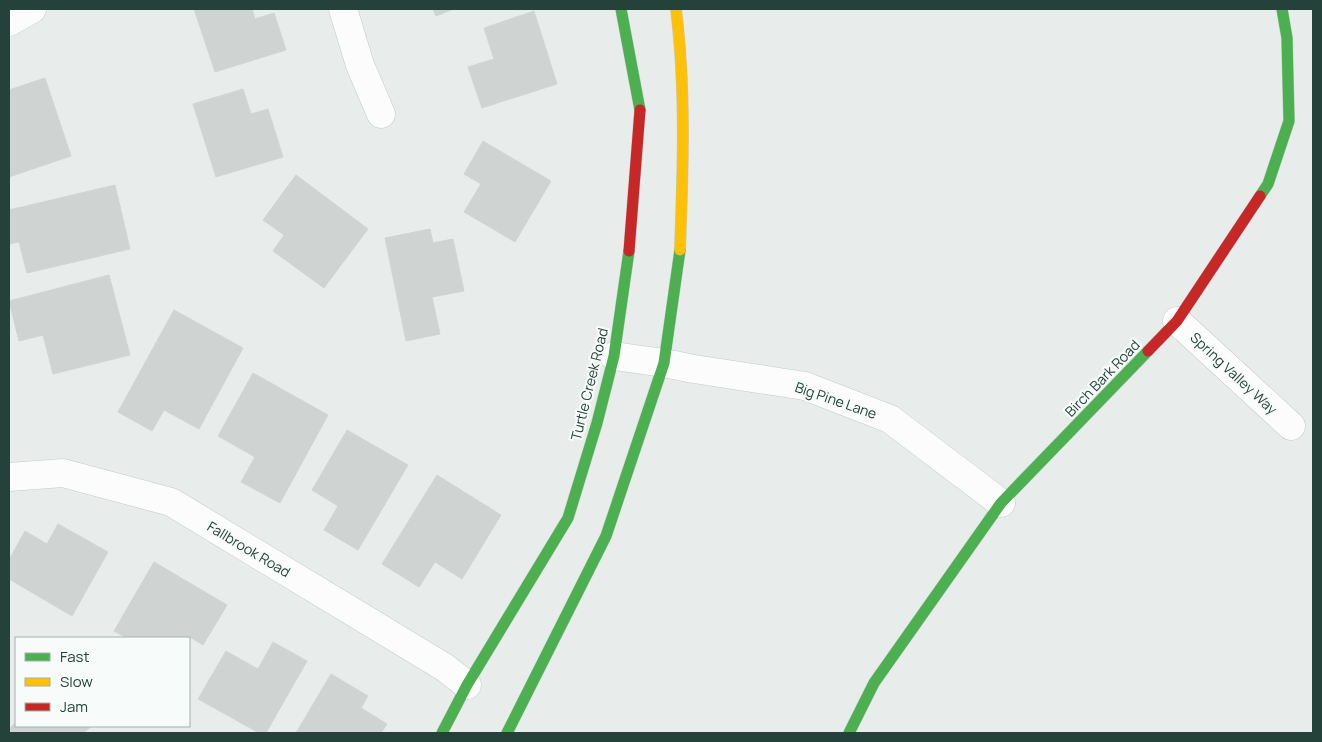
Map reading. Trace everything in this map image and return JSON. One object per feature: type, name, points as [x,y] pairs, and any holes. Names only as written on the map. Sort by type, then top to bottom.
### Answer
[{"type":"street","points":[[9,22],[32,9]]},
{"type":"street","points":[[343,9],[360,65],[381,114]]},
{"type":"street","name":"Turtle Creek Road","points":[[442,733],[467,686],[568,518],[597,423],[614,356],[628,265],[641,114],[621,9]]},
{"type":"street","points":[[507,733],[606,536],[664,363],[680,253],[684,146],[681,49],[676,9]]},
{"type":"street","name":"Birch Bark Road","points":[[849,733],[874,682],[1001,504],[1177,321],[1268,184],[1289,122],[1287,38],[1282,9]]},
{"type":"street","name":"Spring Valley Way","points":[[1177,321],[1291,426]]},
{"type":"street","name":"Big Pine Lane","points":[[614,356],[805,386],[890,419],[1001,504]]},
{"type":"street","name":"Fallbrook Road","points":[[9,477],[63,474],[170,502],[444,667],[467,686]]},
{"type":"building","points":[[194,9],[252,9],[255,19],[274,13],[286,50],[215,72]]},
{"type":"building","points":[[433,9],[454,9],[436,16]]},
{"type":"building","points":[[534,11],[557,84],[482,108],[468,67],[494,59],[484,28]]},
{"type":"building","points":[[45,78],[71,156],[9,177],[9,90]]},
{"type":"building","points":[[243,89],[251,114],[268,109],[283,157],[216,177],[193,104]]},
{"type":"building","points":[[483,141],[551,181],[515,242],[464,212],[481,184],[464,174]]},
{"type":"building","points":[[296,175],[368,229],[324,288],[273,251],[284,235],[263,220]]},
{"type":"building","points":[[115,185],[130,249],[27,273],[19,242],[9,244],[9,210]]},
{"type":"building","points":[[430,229],[433,243],[453,239],[464,291],[432,297],[440,334],[406,341],[385,238]]},
{"type":"building","points":[[109,275],[130,355],[53,374],[43,335],[19,341],[9,301]]},
{"type":"building","points":[[174,310],[243,348],[199,429],[164,410],[152,431],[118,412]]},
{"type":"building","points":[[253,373],[328,415],[280,503],[241,482],[255,457],[218,436]]},
{"type":"building","points":[[347,430],[408,465],[358,550],[324,530],[338,506],[312,490]]},
{"type":"building","points":[[437,475],[501,515],[462,579],[435,562],[419,587],[382,564]]},
{"type":"building","points":[[58,524],[108,552],[72,616],[9,579],[9,560],[25,531],[47,544]]},
{"type":"building","points":[[154,562],[227,605],[203,645],[190,637],[125,637],[114,631]]},
{"type":"building","points":[[273,642],[307,661],[266,733],[259,733],[198,699],[226,651],[258,669]]},
{"type":"building","points":[[331,674],[368,696],[361,708],[387,724],[381,733],[296,733]]},
{"type":"building","points":[[15,723],[15,727],[91,727],[83,733],[9,733],[9,729]]},
{"type":"traffic: fast","points":[[621,9],[640,110]]},
{"type":"traffic: fast","points":[[1260,196],[1268,184],[1289,121],[1287,38],[1282,9]]},
{"type":"traffic: fast","points":[[507,733],[606,536],[664,363],[680,250]]},
{"type":"traffic: fast","points":[[442,733],[467,685],[568,518],[597,423],[614,356],[629,251]]},
{"type":"traffic: fast","points":[[849,733],[874,683],[1001,503],[1148,351]]},
{"type":"traffic: slow","points":[[676,9],[682,99],[683,160],[680,250]]},
{"type":"traffic: jam","points":[[629,251],[640,110]]},
{"type":"traffic: jam","points":[[1148,351],[1177,321],[1260,196]]}]
